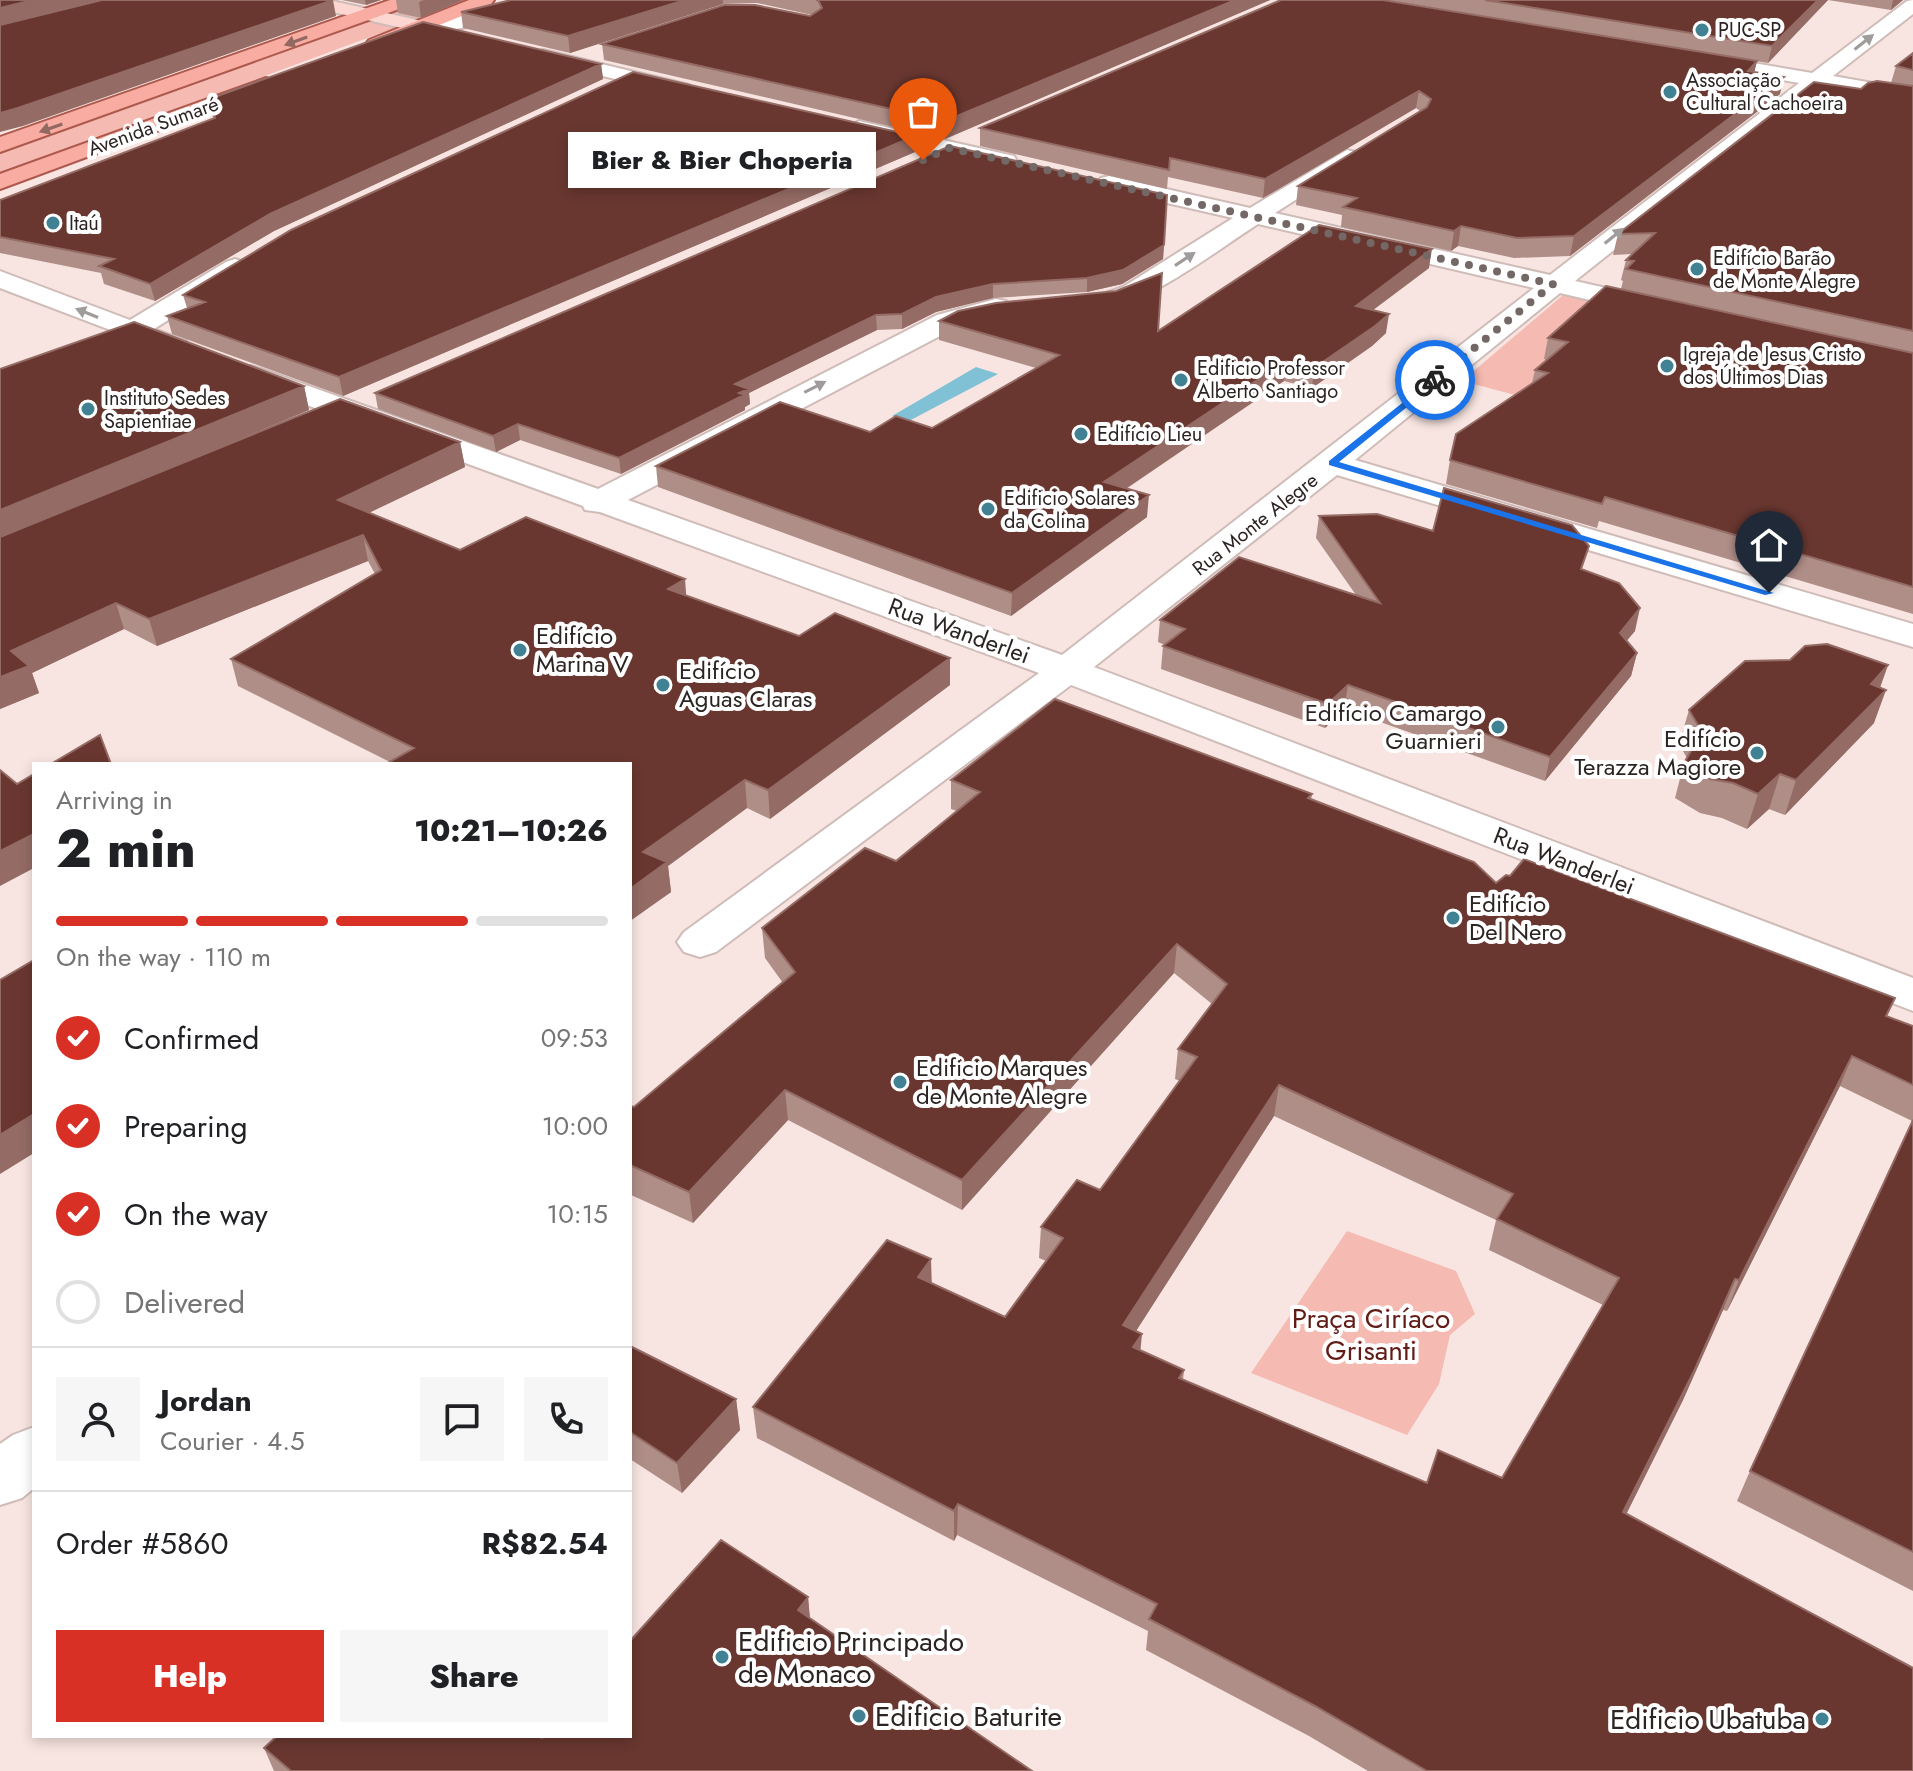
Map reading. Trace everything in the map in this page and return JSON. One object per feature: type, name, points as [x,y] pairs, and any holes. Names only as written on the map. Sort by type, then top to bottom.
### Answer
[{"type":"main road","points":[[304,0],[424,27]]},
{"type":"main road","name":"Avenida Sumaré","points":[[0,145],[407,0]]},
{"type":"main road","points":[[360,50],[424,27],[485,0]]},
{"type":"main road","name":"Avenida Sumaré","points":[[0,182],[288,76]]},
{"type":"street","points":[[424,27],[450,25],[542,0]]},
{"type":"street","name":"Rua Monte Alegre","points":[[700,942],[1067,670],[1332,463],[1553,284],[1913,5]]},
{"type":"street","points":[[424,27],[478,41]]},
{"type":"street","points":[[517,50],[707,95]]},
{"type":"street","points":[[569,62],[601,52]]},
{"type":"street","points":[[1673,56],[1913,96]]},
{"type":"street","points":[[603,90],[631,77]]},
{"type":"street","points":[[844,125],[1023,165]]},
{"type":"street","points":[[908,166],[983,134]]},
{"type":"street","points":[[1079,304],[1109,301],[1132,293],[1369,143]]},
{"type":"street","points":[[1092,180],[1681,313]]},
{"type":"street","points":[[131,331],[256,254]]},
{"type":"street","points":[[0,279],[199,356]]},
{"type":"street","points":[[597,503],[947,321],[985,308],[1025,305]]},
{"type":"street","name":"Rua Wanderlei","points":[[226,366],[597,503],[1067,670],[1913,995]]},
{"type":"street","points":[[306,425],[381,393]]},
{"type":"street","points":[[1332,463],[1913,636]]},
{"type":"street","points":[[0,1479],[32,1455]]},
{"type":"green space","points":[[418,0],[470,0],[0,174],[0,153],[205,81]]},
{"type":"green space","points":[[1563,295],[1803,350],[1544,359],[1563,364],[1523,397],[1462,381]]},
{"type":"green space","name":"Praça Ciríaco Grisanti","points":[[1347,1231],[1456,1271],[1475,1314],[1450,1335],[1439,1384],[1407,1435],[1251,1373]]},
{"type":"water","points":[[976,367],[998,374],[907,422],[892,416]]},
{"type":"building","points":[[0,0],[33,0],[0,8]]},
{"type":"building","points":[[102,0],[333,0],[0,113],[0,25]]},
{"type":"building","points":[[511,0],[685,0],[568,36],[461,12]]},
{"type":"building","points":[[818,0],[1235,0],[945,121],[602,44],[724,5],[755,5],[810,16],[822,8]]},
{"type":"building","points":[[1281,0],[1383,0],[1757,61],[1748,71],[1784,77],[1574,236],[1517,238],[1461,226],[1454,231],[1343,207],[1357,198],[1298,186],[1427,107],[1431,99],[1419,91],[1265,179],[1170,158],[1169,170],[980,128]]},
{"type":"building","points":[[1485,0],[1818,0],[1772,46]]},
{"type":"building","points":[[423,22],[601,64],[270,214],[150,284],[99,266],[114,259],[0,237],[0,200],[215,118],[209,99]]},
{"type":"building","points":[[1913,53],[1913,70],[1896,66]]},
{"type":"building","points":[[633,72],[915,136],[339,377],[167,316],[205,302],[183,295],[291,230]]},
{"type":"building","points":[[1877,81],[1913,86],[1913,331],[1626,269],[1634,261],[1626,260],[1655,233],[1618,234],[1814,82],[1861,89]]},
{"type":"building","points":[[950,146],[1167,195],[1164,245],[1123,270],[1087,278],[993,284],[936,297],[902,314],[876,315],[735,384],[749,389],[739,393],[744,395],[619,458],[518,424],[493,436],[375,393]]},
{"type":"building","points":[[1319,225],[1432,249],[1356,306],[1389,314],[1375,326],[1314,368],[1286,361],[1104,482],[1149,495],[1012,593],[656,466],[780,402],[870,432],[896,416],[932,428],[1059,355],[939,321],[958,311],[996,303],[1116,291],[1162,273],[1158,331]]},
{"type":"building","points":[[1606,286],[1913,353],[1913,587],[1605,497],[1602,504],[1450,460],[1456,434],[1548,373],[1535,370],[1568,342],[1548,338]]},
{"type":"building","points":[[134,322],[304,386],[0,510],[0,369]]},
{"type":"building","points":[[340,399],[460,442],[338,500],[460,550],[526,517],[685,579],[668,589],[799,636],[835,613],[950,658],[768,790],[745,780],[643,852],[667,862],[632,888],[632,762],[390,762],[414,748],[231,659],[381,570],[363,535],[149,619],[116,603],[11,651],[29,666],[0,677],[0,537]]},
{"type":"building","points":[[1444,488],[1572,525],[1589,546],[1581,569],[1619,583],[1640,608],[1620,633],[1637,653],[1550,757],[1348,685],[1328,704],[1163,646],[1185,629],[1160,620],[1239,557],[1380,603],[1319,516],[1377,514],[1433,531]]},
{"type":"building","name":"Edifício Terazza Magiore","points":[[1827,644],[1888,665],[1871,684],[1886,690],[1796,780],[1780,774],[1758,794],[1733,783],[1710,779],[1684,763],[1702,732],[1689,710],[1745,661],[1790,660],[1805,646]]},
{"type":"building","points":[[1055,699],[1312,794],[1308,798],[1474,862],[1496,883],[1506,875],[1510,876],[1524,859],[1895,998],[1886,1016],[1913,1026],[1913,1085],[1852,1056],[1739,1280],[1735,1279],[1695,1369],[1623,1512],[1913,1668],[1913,1771],[1427,1771],[1315,1706],[1149,1619],[1157,1604],[958,1504],[954,1511],[753,1407],[887,1240],[931,1259],[918,1277],[1005,1317],[1063,1238],[1041,1227],[1077,1180],[1100,1190],[1197,1057],[1178,1049],[1227,984],[1177,944],[962,1180],[785,1090],[689,1192],[632,1166],[632,1106],[795,972],[762,928],[865,848],[896,861],[980,792],[951,780]],"holes":[[[1279,1085],[1513,1194],[1497,1219],[1619,1278],[1502,1478],[1438,1450],[1427,1483],[1179,1378],[1184,1370],[1133,1347],[1142,1334],[1123,1325]]]},
{"type":"building","points":[[100,735],[110,762],[54,762]]},
{"type":"building","points":[[0,770],[17,784],[32,775],[32,835],[0,851]]},
{"type":"building","points":[[32,961],[32,1115],[0,1135],[0,980]]},
{"type":"building","points":[[1913,1120],[1913,1552],[1750,1471]]},
{"type":"building","points":[[632,1347],[736,1399],[677,1463],[632,1433]]},
{"type":"building","points":[[721,1540],[808,1597],[798,1610],[1032,1771],[291,1771],[264,1748],[275,1738],[632,1738],[632,1639]]},
{"type":"way so far","points":[[923,160],[949,148],[1553,284],[1435,380]]},
{"type":"place","name":"PUC-SP","points":[[1702,30]]},
{"type":"place","name":"Associação Cultural Cachoeira","points":[[1670,92]]},
{"type":"place","name":"Bier & Bier Choperia","points":[[923,160]]},
{"type":"place","name":"Itaú","points":[[53,223]]},
{"type":"place","name":"Edifício Barão de Monte Alegre","points":[[1697,269]]},
{"type":"place","name":"Igreja de Jesus Cristo dos Últimos Dias","points":[[1667,366]]},
{"type":"place","name":"Edificio Professor Alberto Santiago","points":[[1181,380]]},
{"type":"place","name":"Instituto Sedes Sapientiae","points":[[88,409]]},
{"type":"place","name":"Edifício Lieu","points":[[1081,434]]},
{"type":"place","name":"Edificio Solares da Colina","points":[[988,509]]},
{"type":"place","name":"Edifício Marina V","points":[[520,650]]},
{"type":"place","name":"Edifício Aguas Claras","points":[[663,685]]},
{"type":"place","name":"Edifício Camargo Guarnieri","points":[[1498,727]]},
{"type":"place","name":"Edifício Terazza Magiore","points":[[1757,753]]},
{"type":"place","name":"Edifício Del Nero","points":[[1453,918]]},
{"type":"place","name":"Edificio Marques de Monte Alegre","points":[[900,1082]]},
{"type":"place","name":"Edificio Principado de Monaco","points":[[722,1657]]},
{"type":"place","name":"Edificio Baturite","points":[[859,1716]]},
{"type":"place","name":"Edificio Ubatuba","points":[[1822,1719]]},
{"type":"route","points":[[1435,380],[1332,463],[1769,593]]}]
